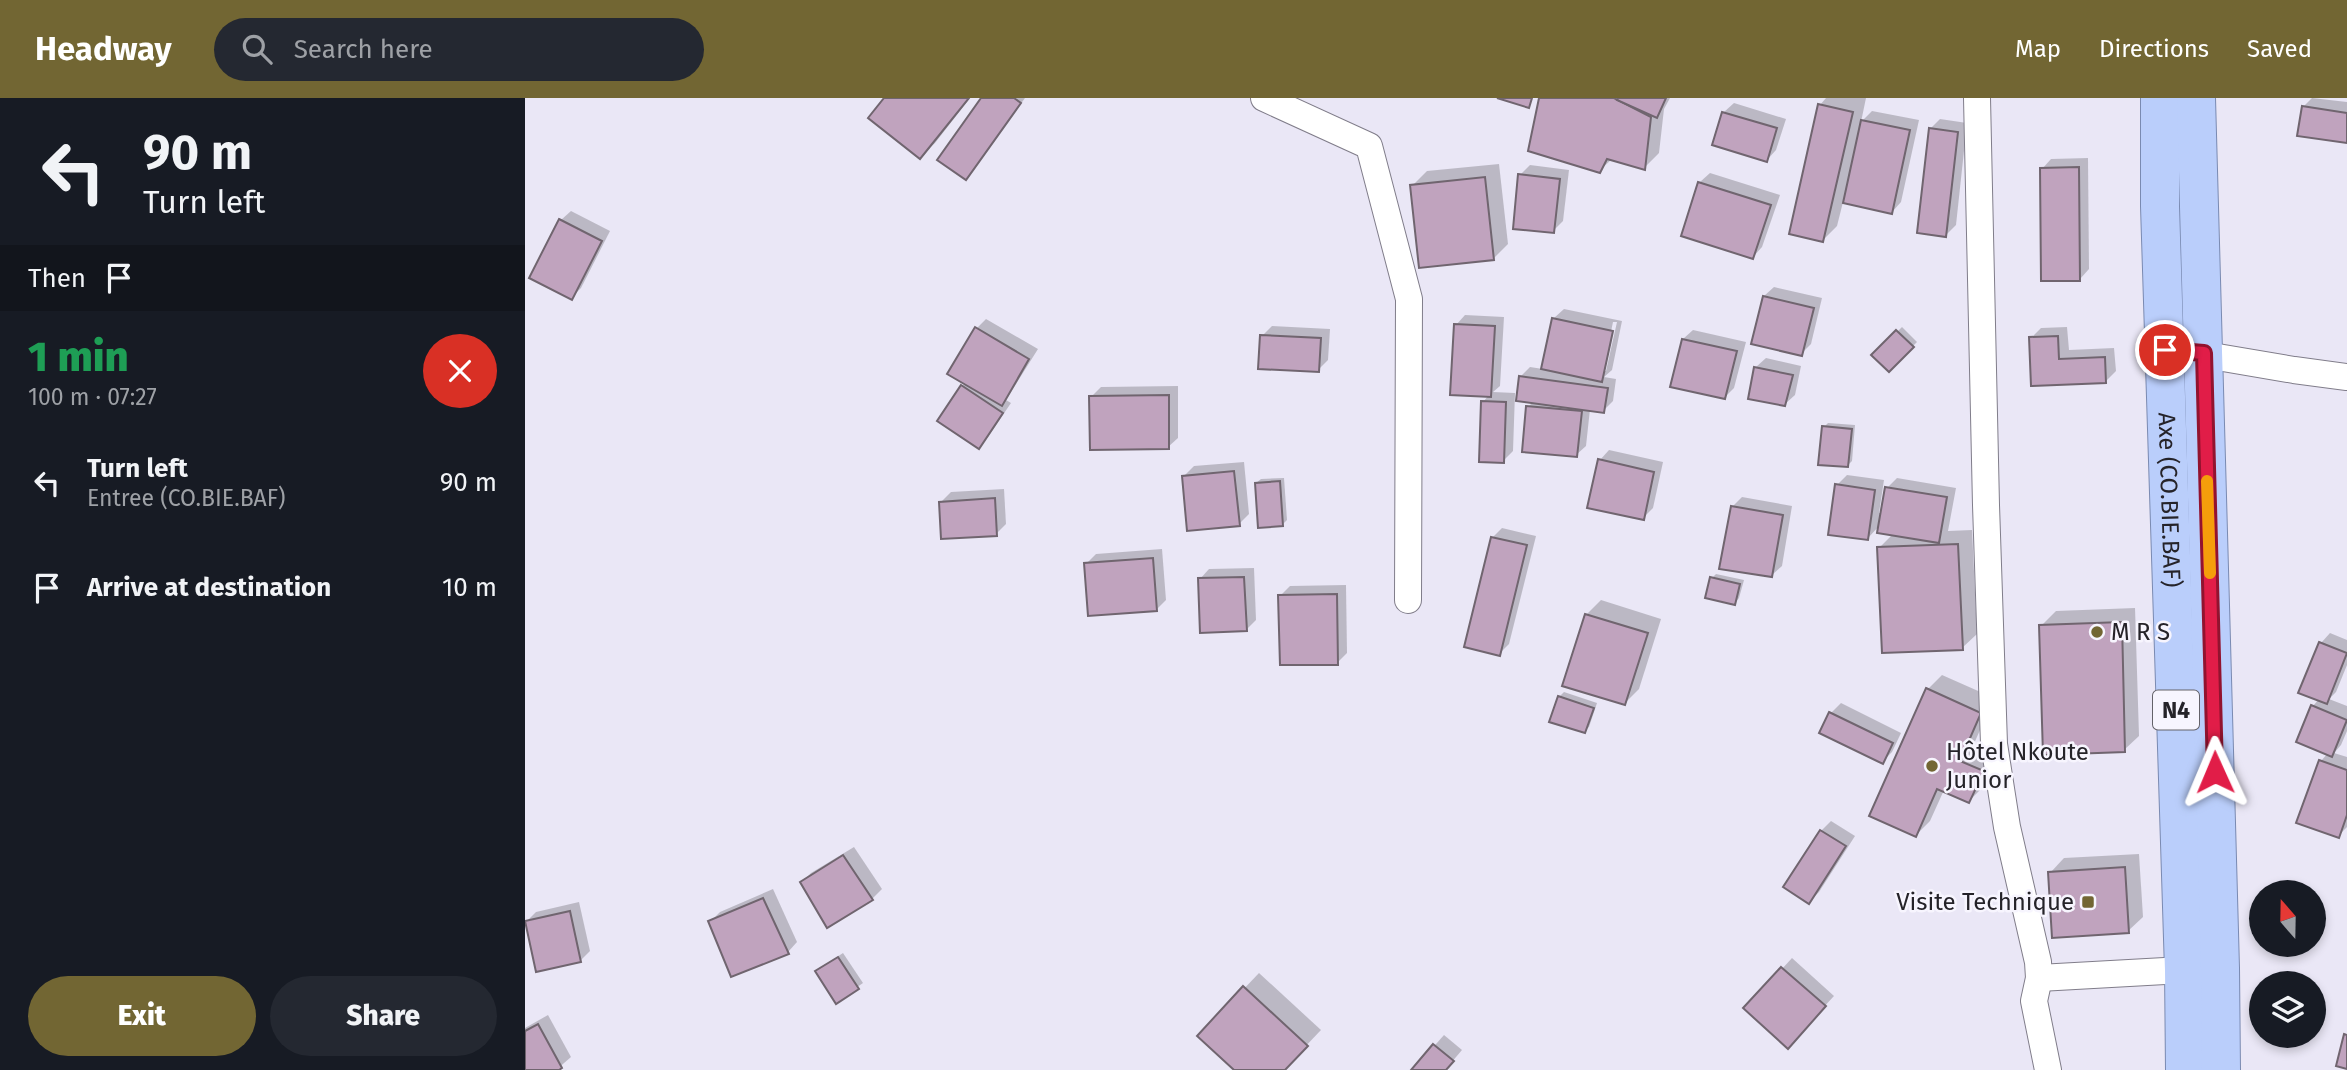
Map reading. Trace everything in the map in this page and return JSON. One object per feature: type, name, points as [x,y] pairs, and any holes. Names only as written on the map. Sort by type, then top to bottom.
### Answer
[{"type":"highway","name":"Axe (CO.BIE.BAF)","points":[[2178,101],[2160,206],[2165,350],[2202,969],[2221,1070]]},
{"type":"highway","name":"Axe (CO.BIE.BAF)","points":[[2178,101],[2204,353],[2202,969],[2185,1070]]},
{"type":"street","points":[[1264,98],[1369,146],[1409,299],[1408,600]]},
{"type":"street","points":[[1977,98],[1986,531],[1994,744],[2007,827],[2038,962],[2039,978],[2034,1001],[2048,1070]]},
{"type":"street","points":[[2165,350],[2204,353],[2347,377]]},
{"type":"street","points":[[2039,978],[2202,969]]},
{"type":"building","points":[[884,98],[969,98],[920,159],[868,118]]},
{"type":"building","points":[[981,98],[1014,98],[1021,103],[966,180],[937,160]]},
{"type":"building","points":[[1497,98],[1532,98],[1529,108]]},
{"type":"building","points":[[1539,98],[1614,98],[1651,117],[1645,170],[1607,159],[1600,173],[1528,151]]},
{"type":"building","points":[[1666,98],[1657,118],[1617,100]]},
{"type":"building","points":[[1818,104],[1853,112],[1823,242],[1789,234]]},
{"type":"building","points":[[2302,106],[2347,113],[2347,143],[2297,136]]},
{"type":"building","points":[[1722,112],[1777,128],[1767,162],[1712,145]]},
{"type":"building","points":[[1861,120],[1910,130],[1892,214],[1843,203]]},
{"type":"building","points":[[1929,128],[1958,132],[1946,237],[1917,233]]},
{"type":"building","points":[[2079,167],[2080,281],[2041,281],[2040,168]]},
{"type":"building","points":[[1518,174],[1560,179],[1554,233],[1513,229]]},
{"type":"building","points":[[1485,177],[1494,260],[1419,268],[1410,185]]},
{"type":"building","points":[[1698,182],[1771,205],[1753,259],[1681,236]]},
{"type":"building","points":[[559,219],[602,241],[572,300],[529,278]]},
{"type":"building","points":[[1763,296],[1814,308],[1802,356],[1751,344]]},
{"type":"building","points":[[1552,318],[1613,331],[1602,382],[1541,369]]},
{"type":"building","points":[[1454,324],[1495,326],[1491,397],[1450,395]]},
{"type":"building","points":[[975,327],[1029,359],[1002,406],[947,374]]},
{"type":"building","points":[[1896,330],[1914,347],[1889,372],[1871,355]]},
{"type":"building","points":[[1260,335],[1321,338],[1319,372],[1258,369]]},
{"type":"building","points":[[2058,336],[2059,359],[2105,357],[2106,383],[2031,386],[2029,337]]},
{"type":"building","points":[[1682,339],[1737,351],[1725,399],[1670,387]]},
{"type":"building","points":[[1754,367],[1793,375],[1785,406],[1748,399]]},
{"type":"building","points":[[1519,376],[1608,388],[1604,413],[1516,401]]},
{"type":"building","points":[[961,385],[1003,413],[979,449],[937,421]]},
{"type":"building","points":[[1169,395],[1169,449],[1090,450],[1089,396]]},
{"type":"building","points":[[1481,401],[1506,402],[1504,463],[1479,462]]},
{"type":"building","points":[[1526,406],[1582,411],[1577,457],[1522,452]]},
{"type":"building","points":[[1822,426],[1852,429],[1848,467],[1818,465]]},
{"type":"building","points":[[1598,459],[1654,472],[1644,520],[1587,508]]},
{"type":"building","points":[[1234,471],[1240,526],[1187,531],[1182,476]]},
{"type":"building","points":[[1280,481],[1283,526],[1258,528],[1255,483]]},
{"type":"building","points":[[1835,484],[1875,490],[1868,540],[1828,535]]},
{"type":"building","points":[[1885,487],[1947,497],[1939,543],[1877,533]]},
{"type":"building","points":[[995,498],[997,536],[941,539],[939,502]]},
{"type":"building","points":[[1731,506],[1783,515],[1772,577],[1719,569]]},
{"type":"building","points":[[1491,537],[1527,545],[1500,656],[1464,647]]},
{"type":"building","points":[[1958,544],[1963,650],[1882,653],[1877,547]]},
{"type":"building","points":[[1153,558],[1157,611],[1088,616],[1084,563]]},
{"type":"building","points":[[1244,577],[1247,631],[1200,633],[1198,578]]},
{"type":"building","points":[[1710,577],[1740,584],[1735,605],[1705,598]]},
{"type":"building","points":[[1337,594],[1338,665],[1280,665],[1278,595]]},
{"type":"building","points":[[1585,614],[1648,633],[1625,705],[1562,686]]},
{"type":"building","points":[[2122,622],[2125,752],[2043,755],[2039,625]]},
{"type":"building","points":[[2319,642],[2347,653],[2327,704],[2298,693]]},
{"type":"building","name":"Hôtel Nkoute Junior","points":[[1926,688],[1981,713],[1960,761],[1984,771],[1969,803],[1937,789],[1916,837],[1869,816]]},
{"type":"building","points":[[1558,696],[1594,708],[1585,733],[1549,722]]},
{"type":"building","points":[[2311,705],[2347,720],[2332,757],[2296,742]]},
{"type":"building","points":[[1829,712],[1893,743],[1883,764],[1819,733]]},
{"type":"building","points":[[2319,760],[2347,770],[2347,815],[2339,838],[2296,823]]},
{"type":"building","points":[[1820,830],[1846,846],[1809,904],[1783,887]]},
{"type":"building","points":[[843,855],[873,900],[827,928],[800,882]]},
{"type":"building","name":"Visite Technique","points":[[2125,867],[2129,933],[2052,938],[2048,872]]},
{"type":"building","points":[[763,898],[789,954],[731,977],[708,921]]},
{"type":"building","points":[[570,911],[581,962],[536,972],[525,921]]},
{"type":"building","points":[[838,957],[859,989],[836,1004],[815,971]]},
{"type":"building","points":[[1781,967],[1826,1006],[1788,1049],[1743,1008]]},
{"type":"building","points":[[1243,986],[1308,1046],[1285,1070],[1234,1070],[1197,1036]]},
{"type":"building","points":[[538,1024],[562,1068],[559,1070],[525,1070],[525,1031]]},
{"type":"building","points":[[2344,1034],[2347,1035],[2347,1069],[2336,1066]]},
{"type":"building","points":[[1433,1044],[1454,1061],[1446,1070],[1411,1070]]},
{"type":"slow traffic","points":[[2207,481],[2210,573]]},
{"type":"place","name":"M R S","points":[[2097,632]]},
{"type":"place","name":"Hôtel Nkoute Junior","points":[[1932,766]]},
{"type":"place","name":"Visite Technique","points":[[2088,902]]},
{"type":"route","points":[[2165,350],[2204,353],[2215,772]]}]
